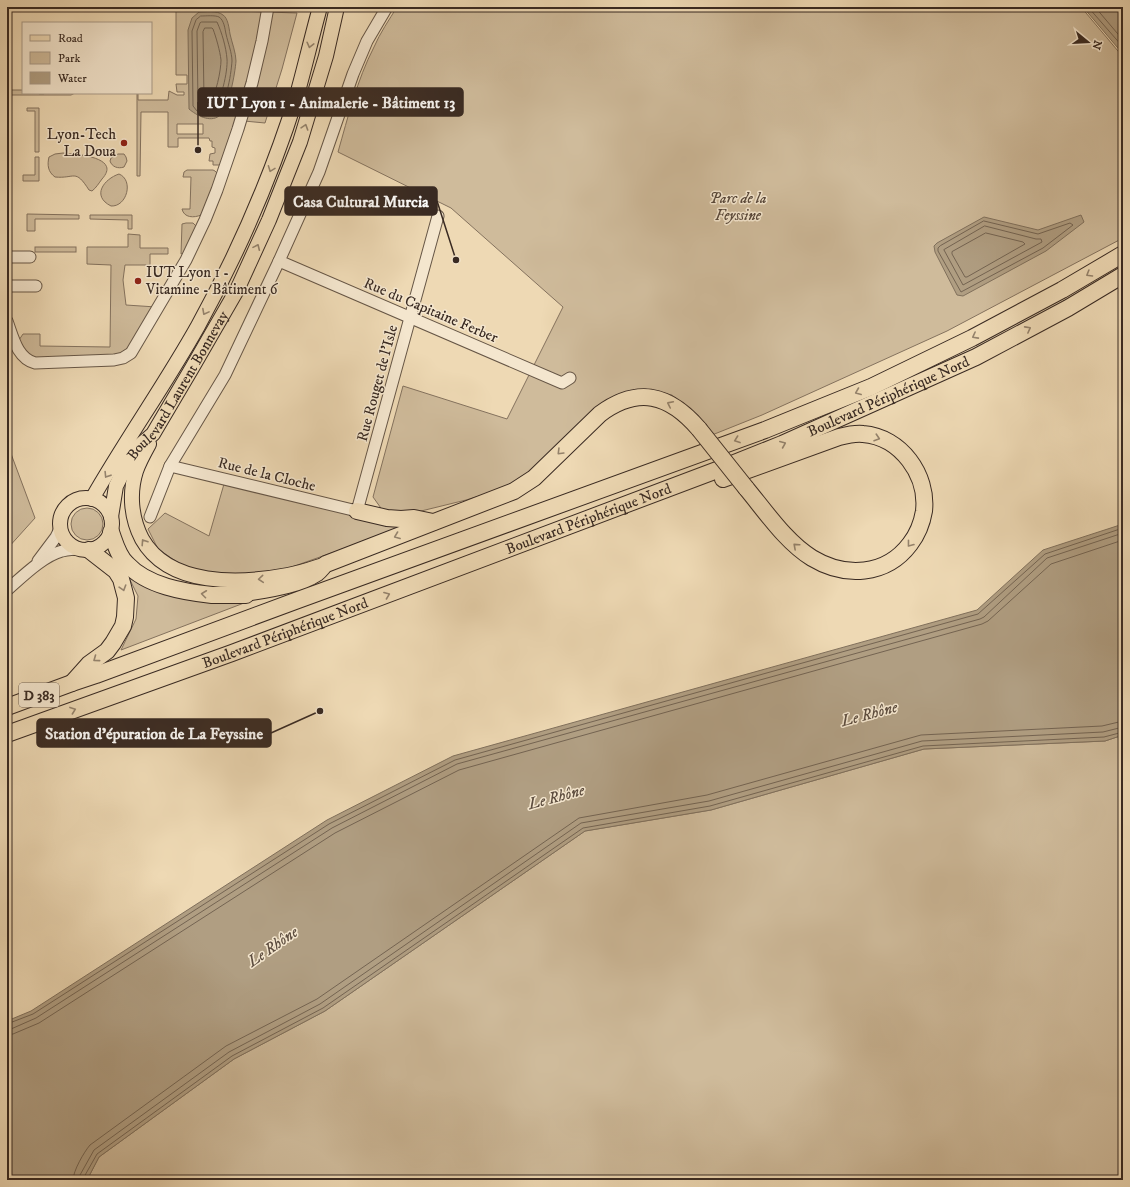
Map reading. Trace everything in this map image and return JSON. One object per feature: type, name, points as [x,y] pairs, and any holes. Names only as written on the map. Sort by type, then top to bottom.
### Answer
[{"type":"highway","name":"Boulevard Périphérique Nord","points":[[72,683],[96,676],[298,600],[765,430],[871,387],[972,338],[1062,290],[1123,254]]},
{"type":"highway","name":"Boulevard Périphérique Nord","points":[[7,734],[232,653],[694,479],[782,444],[976,358],[1123,276]]},
{"type":"highway","points":[[235,594],[288,584],[304,579],[318,572],[326,564],[514,491],[534,478],[610,406],[620,401],[638,397],[665,401],[672,404],[684,413],[699,429],[746,488],[795,546],[820,563],[840,570],[851,571],[873,570],[891,562],[908,547],[916,535],[922,521],[924,511],[924,498],[921,484],[916,470],[905,454],[887,441],[864,434],[839,437],[718,481],[694,479]]},
{"type":"highway","points":[[357,511],[387,518],[414,518],[433,522]]},
{"type":"highway","points":[[111,524],[122,558],[135,571],[145,578],[189,592],[213,595],[278,595],[298,600]]},
{"type":"highway","points":[[72,683],[89,664],[107,651],[123,626],[125,617],[126,598],[116,571],[84,549]]},
{"type":"highway","name":"D 383","points":[[7,707],[72,683]]},
{"type":"main road","name":"Boulevard Laurent Bonnevay","points":[[92,499],[198,326],[218,289],[238,246],[262,191],[284,133],[297,94],[320,7]]},
{"type":"main road","name":"Boulevard Laurent Bonnevay","points":[[111,524],[112,503],[116,486],[129,460],[139,446],[153,434],[237,290],[269,220],[290,169],[313,100],[326,56],[337,7]]},
{"type":"main road","points":[[153,434],[136,472],[132,495],[132,512],[138,532],[158,559],[171,568],[192,576],[226,580],[254,580],[289,575],[326,564]]},
{"type":"main road","points":[[80,499],[92,499],[104,506],[108,511],[111,524],[108,538],[102,544],[96,548],[84,549],[73,546],[65,539],[60,527],[60,521],[69,505],[80,499]]},
{"type":"street","points":[[7,322],[19,352],[25,360],[35,363],[114,360],[123,358],[131,353],[186,260],[217,190],[252,83],[268,7]]},
{"type":"street","points":[[150,517],[170,466],[225,375],[279,261],[319,172],[353,74],[367,41],[387,7]]},
{"type":"street","name":"Rue Rouget de l'Isle","points":[[357,511],[438,216]]},
{"type":"street","points":[[7,257],[30,257]]},
{"type":"street","name":"Rue du Capitaine Ferber","points":[[279,261],[562,382],[570,378]]},
{"type":"street","points":[[7,286],[36,286]]},
{"type":"street","name":"Rue de la Cloche","points":[[170,466],[357,511]]},
{"type":"street","points":[[7,590],[34,566],[56,537],[60,527]]},
{"type":"street","points":[[34,566],[60,551],[84,549]]},
{"type":"green space","name":"Parc de la Feyssine","points":[[397,7],[1081,7],[1123,57],[1123,238],[947,331],[762,415],[712,435],[696,416],[672,395],[645,389],[616,395],[595,408],[533,470],[512,486],[466,500],[413,513],[383,511],[373,497],[403,386],[507,419],[563,307],[451,208],[338,152],[353,99],[363,72],[379,37]]},
{"type":"green space","points":[[176,9],[297,13],[282,69],[265,123],[244,121],[222,163],[219,165],[213,165],[213,161],[209,161],[210,154],[215,153],[215,148],[212,147],[212,141],[210,141],[209,138],[178,138],[178,147],[168,147],[168,112],[141,112],[140,176],[137,176],[137,94],[138,100],[168,100],[169,91],[177,95],[184,95],[184,92],[177,92],[176,84],[187,84],[187,75],[176,75]],"holes":[[[177,124],[203,124],[203,134],[177,134]]]},
{"type":"green space","points":[[7,90],[22,90],[22,94],[73,94],[71,95],[7,95]]},
{"type":"green space","points":[[27,108],[39,108],[39,152],[35,152],[35,111],[27,111]]},
{"type":"green space","points":[[55,154],[77,154],[102,161],[106,166],[107,172],[92,191],[89,190],[81,179],[77,177],[55,177],[49,171],[49,157]]},
{"type":"green space","points":[[118,154],[124,154],[126,157],[127,161],[124,167],[116,167],[112,165],[110,161],[111,158]]},
{"type":"green space","points":[[35,157],[39,157],[39,181],[23,181],[23,175],[35,175]]},
{"type":"green space","points":[[187,170],[213,170],[218,174],[201,215],[195,217],[187,216],[182,209],[190,209],[191,177],[183,177],[184,172]]},
{"type":"green space","points":[[119,174],[124,177],[127,193],[121,202],[117,205],[111,206],[105,202],[102,197],[102,188],[109,180]]},
{"type":"green space","points":[[27,214],[79,215],[79,219],[35,219],[35,231],[27,231]]},
{"type":"green space","points":[[90,215],[132,215],[132,229],[128,229],[128,220],[90,219]]},
{"type":"green space","points":[[193,223],[196,228],[184,253],[181,254],[182,224]]},
{"type":"green space","points":[[128,234],[140,235],[140,248],[168,248],[168,254],[150,254],[150,265],[125,265],[123,280],[126,305],[156,307],[134,342],[128,348],[115,355],[37,359],[24,352],[19,340],[23,334],[40,334],[40,346],[110,347],[111,265],[87,264],[87,247],[128,247]]},
{"type":"green space","points":[[35,247],[76,247],[76,252],[35,252]]},
{"type":"green space","points":[[7,443],[35,518],[7,549]]},
{"type":"green space","points":[[224,484],[407,524],[286,569],[237,575],[189,570],[158,549],[148,529],[165,513],[209,536]]},
{"type":"green space","points":[[84,508],[90,508],[100,515],[103,524],[102,530],[96,537],[90,540],[84,540],[74,533],[71,527],[71,521],[78,511]]},
{"type":"green space","points":[[124,568],[203,602],[244,603],[121,650],[136,619],[138,596]]},
{"type":"green space","points":[[1123,735],[1123,1028],[1119,1033],[1120,1052],[1123,1057],[1123,1180],[87,1180],[99,1157],[234,1059],[325,1011],[585,831],[711,810],[924,749],[1105,741]]},
{"type":"water","points":[[1083,7],[1123,7],[1123,54]]},
{"type":"water","points":[[199,12],[214,12],[225,16],[236,58],[229,99],[223,112],[219,116],[212,119],[199,116],[189,109],[188,30],[192,18]]},
{"type":"water","points":[[1081,215],[1084,222],[1046,251],[963,296],[957,295],[935,252],[934,246],[937,243],[984,217],[1038,230]]},
{"type":"water","name":"Le Rhône","points":[[1123,524],[1123,735],[1105,741],[924,749],[711,810],[585,831],[325,1011],[234,1059],[99,1157],[87,1180],[7,1180],[7,1021],[31,1011],[327,820],[453,756],[977,610],[1043,550]]},
{"type":"place","name":"Lyon-Tech La Doua","points":[[124,143]]},
{"type":"place","name":"IUT Lyon 1 - Animalerie - Bâtiment 13","points":[[198,150]]},
{"type":"place","name":"Casa Cultural Murcia","points":[[456,260]]},
{"type":"place","name":"IUT Lyon 1 - Vitamine - Bâtiment 6","points":[[138,281]]},
{"type":"place","name":"Station d'épuration de La Feyssine","points":[[320,711]]}]
